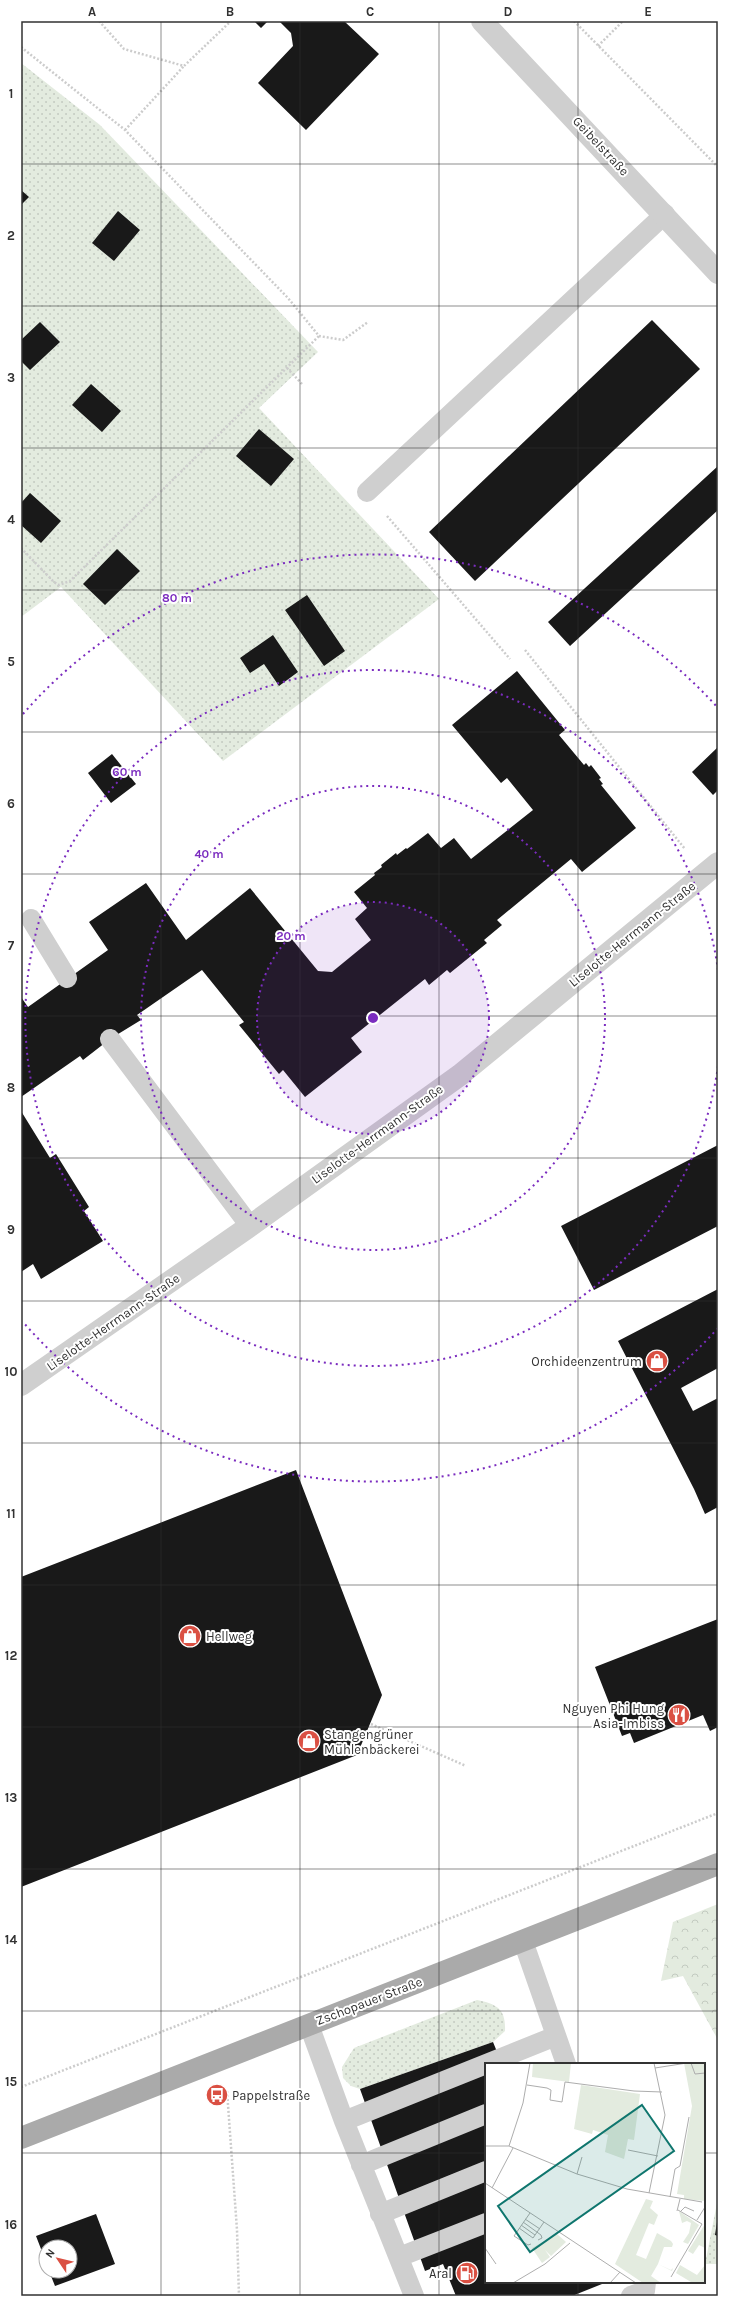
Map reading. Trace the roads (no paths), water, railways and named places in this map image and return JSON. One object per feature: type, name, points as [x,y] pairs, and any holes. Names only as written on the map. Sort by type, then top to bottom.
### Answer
[{"type":"main road","name":"Zschopauer Straße","points":[[21,2138],[718,1864]]},
{"type":"street","name":"Geibelstraße","points":[[482,21],[665,214],[718,273]]},
{"type":"street","name":"Liselotte-Herrmann-Straße","points":[[21,1386],[250,1226],[460,1075],[712,869]]},
{"type":"lane","points":[[367,492],[665,214]]},
{"type":"lane","points":[[31,919],[67,978]]},
{"type":"lane","points":[[110,1039],[250,1226]]},
{"type":"lane","points":[[522,1941],[566,2063]]},
{"type":"lane","points":[[309,2025],[361,2165],[414,2296]]},
{"type":"lane","points":[[489,2063],[556,2036]]},
{"type":"lane","points":[[344,2121],[485,2064]]},
{"type":"lane","points":[[361,2165],[485,2114]]},
{"type":"lane","points":[[380,2214],[485,2170]]},
{"type":"lane","points":[[399,2257],[485,2222]]},
{"type":"lane","points":[[631,2296],[644,2291],[646,2283]]},
{"type":"place","name":"Orchideenzentrum","points":[[657,1361]]},
{"type":"place","name":"Hellweg","points":[[190,1636]]},
{"type":"place","name":"Nguyen Phi Hung Asia-Imbiss","points":[[679,1715]]},
{"type":"place","name":"Stangengrüner Mühlenbäckerei","points":[[309,1741]]},
{"type":"place","name":"Pappelstraße","points":[[217,2095]]},
{"type":"place","name":"Aral","points":[[467,2273]]}]
